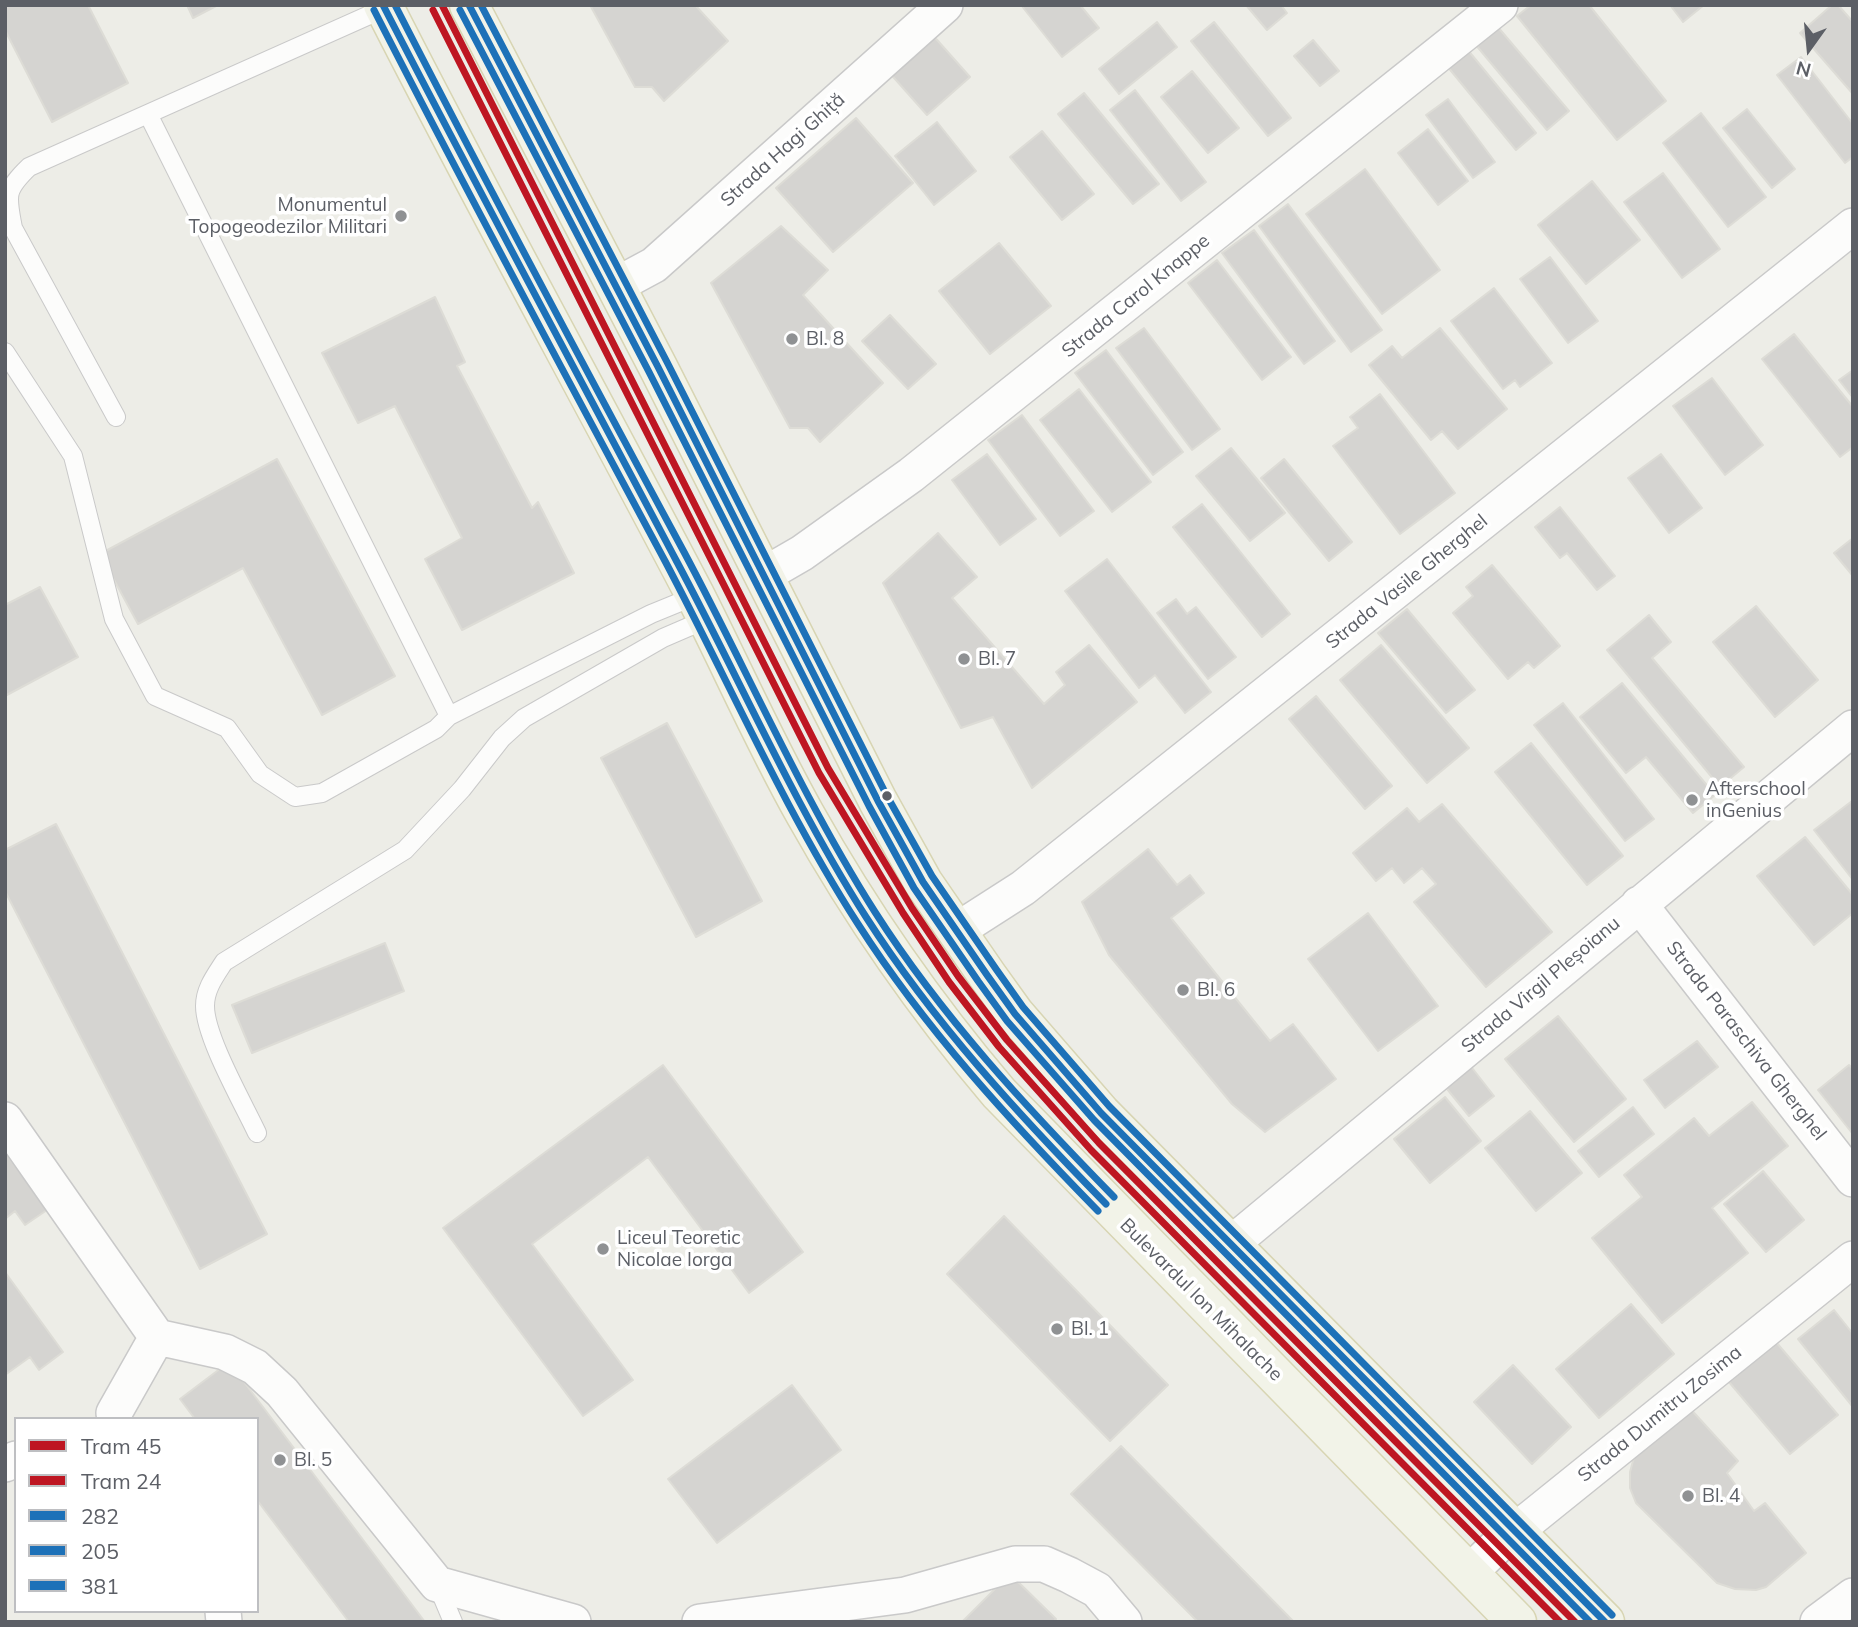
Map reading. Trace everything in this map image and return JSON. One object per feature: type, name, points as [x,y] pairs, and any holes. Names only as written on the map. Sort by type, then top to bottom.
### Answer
[{"type":"main road","points":[[469,5],[878,800],[923,881],[956,931],[1015,1014],[1101,1113],[1605,1622]]},
{"type":"main road","name":"Bulevardul Ion Mihalache","points":[[387,6],[701,607],[804,813],[865,916],[929,1009],[999,1093],[1517,1622]]},
{"type":"street","name":"Strada Hagi Ghiță","points":[[615,286],[654,265],[945,5]]},
{"type":"street","name":"Strada Carol Knappe","points":[[764,575],[802,553],[911,475],[1500,5]]},
{"type":"street","name":"Strada Vasile Gherghel","points":[[956,931],[1023,888],[1853,226]]},
{"type":"street","name":"Strada Virgil Pleșoianu","points":[[1231,1244],[1853,728]]},
{"type":"street","name":"Strada Paraschiva Gherghel","points":[[1639,904],[1853,1179]]},
{"type":"street","points":[[5,1120],[157,1337],[225,1352],[255,1367],[282,1392],[437,1584],[572,1622]]},
{"type":"street","name":"Strada Dumitru Zosima","points":[[1470,1572],[1515,1531],[1853,1259]]},
{"type":"street","points":[[112,1417],[157,1337]]},
{"type":"street","points":[[701,1622],[905,1595],[1015,1564],[1044,1564],[1097,1590],[1124,1622]]},
{"type":"street","points":[[1818,1622],[1853,1596]]},
{"type":"lane","points":[[116,417],[13,228],[6,196],[16,179],[29,167],[387,6]]},
{"type":"lane","points":[[148,114],[449,716]]},
{"type":"lane","points":[[5,352],[73,456],[114,619],[155,696],[227,728],[260,774],[295,796],[322,793],[436,729],[449,716],[651,614],[701,607]]},
{"type":"lane","points":[[257,1133],[209,1030],[205,1005],[209,983],[224,962],[405,850],[462,789],[502,738],[524,718],[663,638],[701,607]]},
{"type":"lane","points":[[437,1584],[453,1622]]},
{"type":"building","points":[[5,5],[88,5],[128,83],[52,122],[5,30]]},
{"type":"building","points":[[187,5],[218,5],[193,18]]},
{"type":"building","points":[[590,5],[695,5],[728,41],[664,101],[652,87],[635,87]]},
{"type":"building","points":[[1021,5],[1080,5],[1099,28],[1062,57]]},
{"type":"building","points":[[1246,5],[1281,5],[1287,13],[1267,30]]},
{"type":"building","points":[[1531,5],[1589,5],[1666,101],[1617,140],[1517,16]]},
{"type":"building","points":[[1670,5],[1704,5],[1683,22]]},
{"type":"building","points":[[1832,5],[1838,5],[1853,22],[1853,94],[1800,33]]},
{"type":"building","points":[[1157,22],[1177,47],[1119,94],[1099,69]]},
{"type":"building","points":[[1214,22],[1291,118],[1268,136],[1191,41]]},
{"type":"building","points":[[1497,26],[1569,111],[1547,130],[1475,44]]},
{"type":"building","points":[[930,32],[970,77],[927,115],[887,70]]},
{"type":"building","points":[[1313,40],[1339,71],[1320,86],[1294,56]]},
{"type":"building","points":[[1467,49],[1536,133],[1516,150],[1447,66]]},
{"type":"building","points":[[1801,57],[1853,124],[1853,157],[1845,163],[1777,75]]},
{"type":"building","points":[[1192,71],[1239,128],[1208,153],[1161,97]]},
{"type":"building","points":[[1135,90],[1206,182],[1181,201],[1110,110]]},
{"type":"building","points":[[1084,93],[1159,184],[1133,204],[1058,114]]},
{"type":"building","points":[[1448,99],[1495,162],[1473,178],[1426,115]]},
{"type":"building","points":[[1747,109],[1795,169],[1772,188],[1723,128]]},
{"type":"building","points":[[1701,113],[1766,197],[1728,227],[1663,143]]},
{"type":"building","points":[[856,118],[913,183],[833,252],[776,188]]},
{"type":"building","points":[[937,122],[976,171],[934,205],[895,156]]},
{"type":"building","points":[[1428,129],[1468,181],[1438,205],[1398,153]]},
{"type":"building","points":[[1042,131],[1094,194],[1062,220],[1010,157]]},
{"type":"building","points":[[1365,169],[1440,270],[1382,314],[1306,214]]},
{"type":"building","points":[[1663,173],[1720,249],[1682,278],[1624,202]]},
{"type":"building","points":[[1592,181],[1640,240],[1586,284],[1538,225]]},
{"type":"building","points":[[1288,204],[1382,330],[1351,352],[1259,226]]},
{"type":"building","name":"Bl. 8","points":[[781,226],[828,270],[803,295],[883,383],[820,442],[808,428],[790,428],[711,283]]},
{"type":"building","points":[[1254,230],[1335,341],[1304,364],[1222,253]]},
{"type":"building","points":[[999,243],[1051,306],[990,354],[939,291]]},
{"type":"building","points":[[1550,257],[1598,321],[1568,343],[1520,279]]},
{"type":"building","points":[[1217,260],[1291,357],[1262,380],[1188,283]]},
{"type":"building","points":[[1494,288],[1552,363],[1520,387],[1515,380],[1503,389],[1451,321]]},
{"type":"building","points":[[435,297],[465,362],[457,366],[532,508],[538,502],[574,573],[462,630],[425,559],[462,538],[395,406],[358,423],[322,353]]},
{"type":"building","points":[[890,315],[936,364],[908,389],[862,341]]},
{"type":"building","points":[[1144,328],[1220,429],[1192,450],[1116,348]]},
{"type":"building","points":[[1440,328],[1507,409],[1458,449],[1442,431],[1431,440],[1369,365],[1392,346],[1402,358]]},
{"type":"building","points":[[1794,334],[1853,407],[1853,447],[1840,457],[1762,359]]},
{"type":"building","points":[[1106,350],[1183,452],[1153,475],[1075,373]]},
{"type":"building","points":[[1853,370],[1853,398],[1839,380]]},
{"type":"building","points":[[1712,378],[1763,445],[1725,475],[1673,406]]},
{"type":"building","points":[[1079,389],[1151,482],[1112,512],[1040,420]]},
{"type":"building","points":[[1380,394],[1455,493],[1400,534],[1333,446],[1358,428],[1350,417]]},
{"type":"building","points":[[1022,415],[1094,511],[1060,536],[988,440]]},
{"type":"building","points":[[1231,448],[1285,513],[1250,541],[1196,476]]},
{"type":"building","points":[[987,454],[1036,519],[1000,545],[952,480]]},
{"type":"building","points":[[1661,454],[1702,508],[1669,533],[1628,478]]},
{"type":"building","points":[[277,459],[395,676],[322,715],[243,568],[138,624],[100,554]]},
{"type":"building","points":[[1284,459],[1352,542],[1329,561],[1261,478]]},
{"type":"building","points":[[1202,504],[1290,614],[1262,637],[1173,527]]},
{"type":"building","points":[[1560,507],[1615,576],[1597,590],[1567,553],[1560,558],[1535,527]]},
{"type":"building","name":"Bl. 7","points":[[938,533],[977,577],[952,598],[1044,704],[1065,685],[1056,672],[1089,645],[1137,702],[1032,788],[993,717],[961,728],[883,583]]},
{"type":"building","points":[[1853,538],[1853,576],[1834,553]]},
{"type":"building","points":[[1107,559],[1211,692],[1185,713],[1155,675],[1139,688],[1065,591]]},
{"type":"building","points":[[1492,565],[1560,646],[1534,668],[1528,662],[1508,679],[1453,613],[1473,596],[1466,587]]},
{"type":"building","points":[[40,587],[78,657],[5,696],[5,605]]},
{"type":"building","points":[[1176,599],[1187,614],[1196,607],[1236,657],[1208,679],[1157,613]]},
{"type":"building","points":[[1756,606],[1818,680],[1775,717],[1713,642]]},
{"type":"building","points":[[1407,609],[1475,690],[1446,713],[1378,633]]},
{"type":"building","points":[[1649,615],[1671,642],[1652,658],[1744,767],[1720,787],[1607,650]]},
{"type":"building","points":[[1381,645],[1469,748],[1427,783],[1340,680]]},
{"type":"building","points":[[1622,683],[1715,795],[1693,813],[1646,757],[1626,773],[1580,717]]},
{"type":"building","points":[[1316,696],[1392,786],[1365,809],[1289,719]]},
{"type":"building","points":[[1563,703],[1654,819],[1625,841],[1534,725]]},
{"type":"building","points":[[667,723],[762,901],[696,937],[601,758]]},
{"type":"building","points":[[1531,743],[1623,856],[1587,885],[1495,772]]},
{"type":"building","points":[[1853,802],[1853,880],[1814,830]]},
{"type":"building","points":[[1442,804],[1552,932],[1486,987],[1414,902],[1436,884],[1422,868],[1404,883],[1392,868],[1376,881],[1353,853],[1407,808],[1419,822]]},
{"type":"building","points":[[56,824],[267,1234],[200,1269],[5,891],[5,850]]},
{"type":"building","points":[[1805,837],[1853,895],[1853,913],[1814,945],[1757,876]]},
{"type":"building","name":"Bl. 6","points":[[1148,849],[1177,885],[1190,875],[1204,893],[1171,918],[1270,1041],[1293,1024],[1336,1079],[1265,1132],[1232,1104],[1109,955],[1082,902]]},
{"type":"building","points":[[1368,913],[1438,1006],[1378,1051],[1308,959]]},
{"type":"building","points":[[385,943],[404,991],[252,1053],[232,1005]]},
{"type":"building","points":[[1558,1016],[1626,1099],[1574,1142],[1505,1059]]},
{"type":"building","points":[[1697,1041],[1718,1067],[1665,1108],[1644,1080]]},
{"type":"building","points":[[1469,1064],[1494,1096],[1469,1116],[1443,1084]]},
{"type":"building","points":[[663,1065],[803,1252],[749,1293],[648,1157],[532,1244],[633,1380],[583,1416],[443,1228]]},
{"type":"building","points":[[1849,1065],[1853,1069],[1852,1133],[1818,1090]]},
{"type":"building","points":[[1445,1097],[1481,1141],[1430,1183],[1394,1139]]},
{"type":"building","points":[[1752,1102],[1788,1146],[1712,1208],[1748,1253],[1662,1323],[1592,1238],[1642,1197],[1624,1175],[1694,1118],[1709,1136]]},
{"type":"building","points":[[1633,1107],[1654,1134],[1599,1177],[1578,1151]]},
{"type":"building","points":[[1530,1111],[1582,1173],[1536,1211],[1485,1148]]},
{"type":"building","points":[[5,1152],[47,1210],[25,1225],[15,1211],[5,1219]]},
{"type":"building","points":[[1763,1171],[1804,1220],[1766,1252],[1724,1204]]},
{"type":"building","name":"Bl. 1","points":[[1004,1216],[1168,1385],[1110,1441],[947,1274]]},
{"type":"building","points":[[5,1272],[63,1352],[39,1370],[30,1357],[5,1375]]},
{"type":"building","points":[[1631,1304],[1674,1354],[1599,1418],[1556,1369]]},
{"type":"building","points":[[1834,1310],[1853,1334],[1853,1407],[1798,1339]]},
{"type":"building","points":[[1776,1342],[1838,1415],[1790,1454],[1729,1382]]},
{"type":"building","name":"Bl. 5","points":[[229,1362],[425,1622],[349,1622],[259,1503],[259,1417],[194,1417],[180,1399]]},
{"type":"building","points":[[1513,1365],[1571,1427],[1532,1464],[1474,1402]]},
{"type":"building","points":[[792,1385],[841,1450],[717,1543],[668,1479]]},
{"type":"building","name":"Bl. 4","points":[[1686,1404],[1738,1461],[1727,1473],[1754,1511],[1765,1503],[1806,1553],[1766,1587],[1756,1590],[1735,1589],[1717,1583],[1636,1503],[1630,1488],[1630,1472],[1636,1450]]},
{"type":"building","points":[[1121,1446],[1294,1622],[1198,1622],[1071,1494]]},
{"type":"building","points":[[1010,1574],[1056,1619],[1053,1622],[962,1622]]},
{"type":"tram line","name":"45","points":[[442,5],[828,768],[912,908],[958,976],[1007,1040],[1099,1143],[1575,1622]]},
{"type":"tram line","name":"24","points":[[433,10],[819,773],[903,913],[949,982],[999,1047],[1091,1150],[1560,1622]]},
{"type":"transit line","name":"282","points":[[383,5],[700,606],[791,786],[840,874],[892,956],[949,1031],[1041,1137],[1106,1204]]},
{"type":"transit line","name":"381","points":[[395,5],[848,868],[901,951],[957,1025],[1049,1130],[1114,1197]]},
{"type":"transit line","name":"282","points":[[469,5],[658,367],[878,801],[923,882],[987,975],[1015,1014],[1101,1113],[1605,1622]]},
{"type":"transit line","name":"381","points":[[481,5],[667,362],[887,796],[932,876],[996,969],[1023,1007],[1109,1106],[1612,1615]]},
{"type":"transit line","name":"205","points":[[374,10],[665,561],[781,791],[831,880],[884,963],[941,1038],[1033,1144],[1098,1211]]},
{"type":"transit line","name":"205","points":[[460,10],[649,372],[869,806],[914,888],[978,981],[1007,1021],[1094,1120],[1590,1622]]},
{"type":"place","name":"Monumentul Topogeodezilor Militari","points":[[401,216]]},
{"type":"place","name":"Bl. 8","points":[[792,339]]},
{"type":"place","name":"Bl. 7","points":[[964,659]]},
{"type":"place","name":"Afterschool inGenius","points":[[1692,800]]},
{"type":"place","name":"Bl. 6","points":[[1183,990]]},
{"type":"place","name":"Liceul Teoretic Nicolae Iorga","points":[[603,1249]]},
{"type":"place","name":"Bl. 1","points":[[1057,1329]]},
{"type":"place","name":"Bl. 5","points":[[280,1460]]},
{"type":"place","name":"Bl. 4","points":[[1688,1496]]}]
